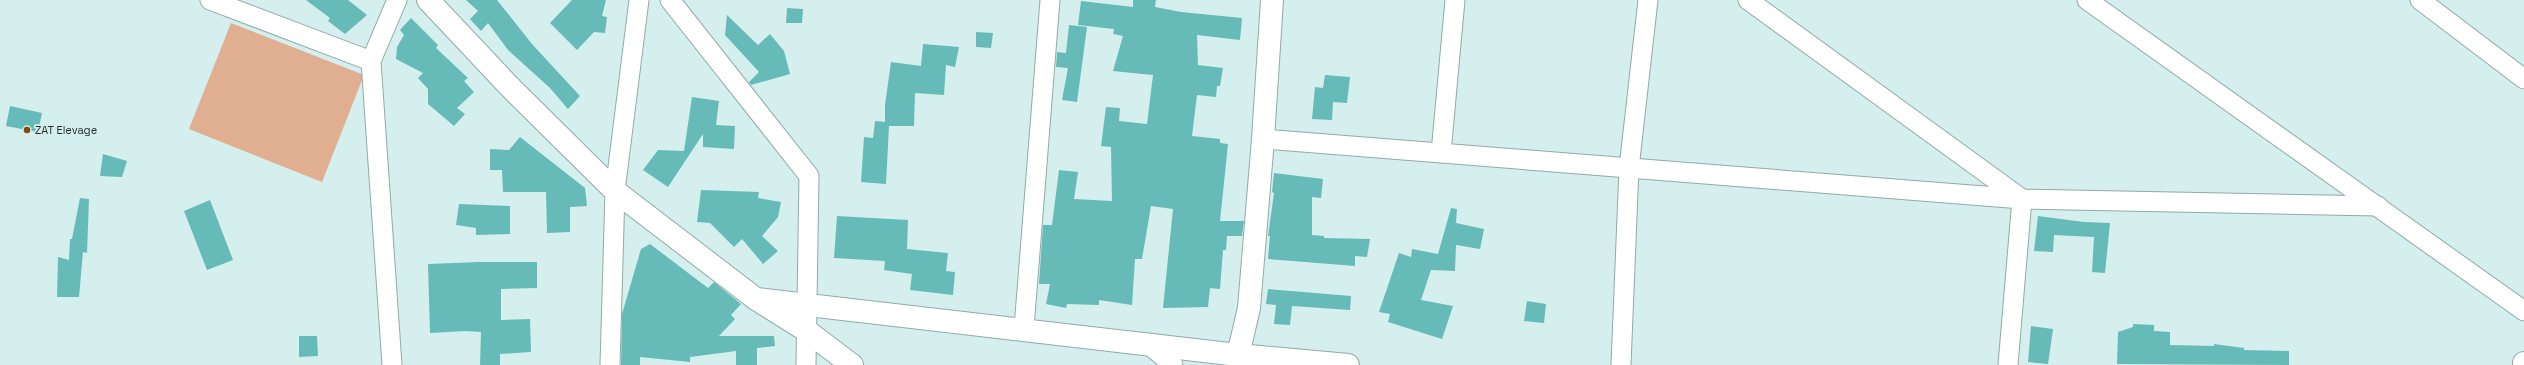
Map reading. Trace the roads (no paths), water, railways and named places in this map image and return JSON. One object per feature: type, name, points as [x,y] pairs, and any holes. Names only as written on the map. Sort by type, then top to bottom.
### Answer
[{"type":"street","points":[[210,0],[371,61]]},
{"type":"street","points":[[392,365],[371,61],[397,0]]},
{"type":"street","points":[[428,0],[509,86],[615,191],[756,298],[807,331],[852,365]]},
{"type":"street","points":[[610,365],[615,191],[639,0]]},
{"type":"street","points":[[670,0],[809,176],[806,365]]},
{"type":"street","points":[[1024,328],[1050,0]]},
{"type":"street","points":[[1238,355],[1249,308],[1264,139],[1272,0]]},
{"type":"street","points":[[1441,153],[1455,0]]},
{"type":"street","points":[[1621,365],[1629,168],[1648,0]]},
{"type":"street","points":[[1748,0],[2022,199]]},
{"type":"street","points":[[2087,0],[2524,311]]},
{"type":"street","points":[[2420,0],[2524,79]]},
{"type":"street","points":[[1264,139],[2022,199],[2378,206]]},
{"type":"street","points":[[2008,365],[2022,199]]},
{"type":"street","points":[[756,298],[1024,328],[1238,355],[1348,365]]},
{"type":"street","points":[[1147,343],[1173,365]]},
{"type":"place","name":"ZAT Elevage","points":[[27,130]]}]
